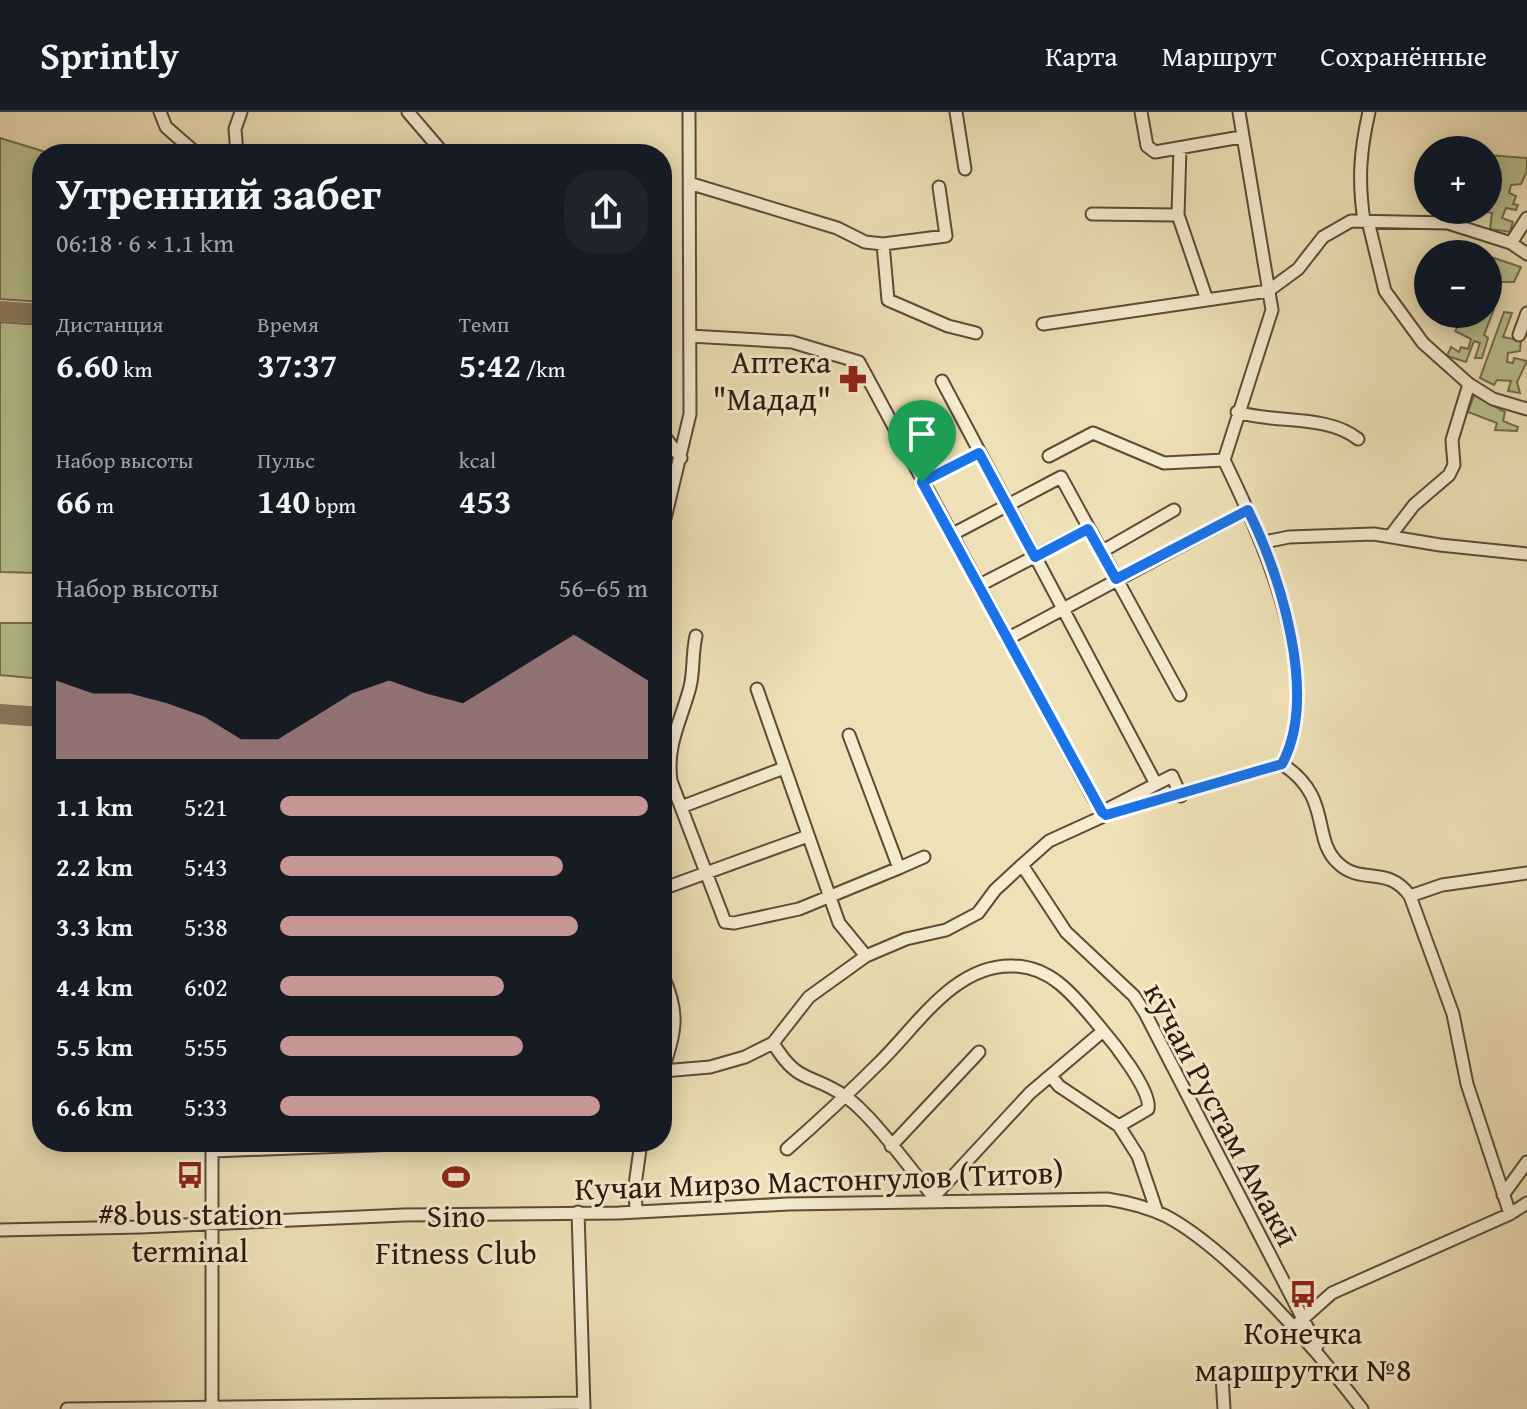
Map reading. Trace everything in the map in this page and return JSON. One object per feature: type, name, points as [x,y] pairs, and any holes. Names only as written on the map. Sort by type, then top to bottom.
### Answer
[{"type":"street","points":[[160,112],[166,127],[186,144]]},
{"type":"street","points":[[236,144],[235,129],[241,112]]},
{"type":"street","points":[[408,112],[435,144]]},
{"type":"street","points":[[672,492],[690,414],[692,184],[689,112]]},
{"type":"street","points":[[956,112],[965,169]]},
{"type":"street","points":[[1141,112],[1150,150],[1241,137]]},
{"type":"street","points":[[1239,112],[1268,291],[1270,325],[1237,412],[1224,460],[1264,542],[1295,664],[1296,722],[1282,764]]},
{"type":"street","points":[[1369,112],[1358,168],[1366,221],[1389,299],[1423,343],[1469,384],[1493,399],[1527,409]]},
{"type":"street","points":[[1180,148],[1178,215],[1206,297]]},
{"type":"street","points":[[692,184],[837,228],[865,242],[883,244],[946,236],[939,187]]},
{"type":"street","points":[[1092,214],[1178,215]]},
{"type":"street","points":[[1511,243],[1527,218]]},
{"type":"street","points":[[1043,324],[1206,297],[1268,291],[1298,269],[1323,237],[1336,227],[1366,221],[1448,223],[1511,243],[1527,254]]},
{"type":"street","points":[[883,244],[888,300],[948,326],[976,333]]},
{"type":"street","points":[[1519,335],[1527,313]]},
{"type":"street","points":[[690,336],[792,342],[859,362],[1104,814]]},
{"type":"street","points":[[942,381],[1156,784]]},
{"type":"street","points":[[1391,535],[1414,505],[1441,485],[1454,465],[1452,440],[1469,384]]},
{"type":"street","points":[[1237,412],[1259,419],[1343,427],[1358,439]]},
{"type":"street","points":[[1049,456],[1093,433],[1164,463],[1224,460]]},
{"type":"street","points":[[672,446],[681,458]]},
{"type":"street","points":[[922,482],[979,453]]},
{"type":"street","points":[[951,535],[1061,477],[1180,695]]},
{"type":"street","points":[[1101,552],[1174,510]]},
{"type":"street","points":[[1007,639],[1248,510]]},
{"type":"street","points":[[978,586],[1088,529]]},
{"type":"street","points":[[1264,542],[1289,537],[1391,535],[1440,545],[1527,554]]},
{"type":"street","points":[[672,742],[690,685],[696,636]]},
{"type":"street","points":[[757,689],[839,923],[866,956]]},
{"type":"street","points":[[849,735],[899,868]]},
{"type":"street","points":[[1104,814],[1181,796],[1282,764]]},
{"type":"street","points":[[1282,764],[1302,777],[1315,798],[1330,851],[1337,863],[1349,870],[1389,876],[1401,883],[1410,896],[1453,1014],[1467,1084],[1510,1214]]},
{"type":"street","points":[[681,807],[784,768]]},
{"type":"street","points":[[672,1071],[710,1067],[745,1057],[773,1043],[809,997],[866,956],[906,939],[946,930],[978,913],[995,890],[1049,841],[1172,776],[1181,796]]},
{"type":"street","points":[[672,784],[722,918],[729,924],[799,909],[924,857]]},
{"type":"street","points":[[672,885],[808,836]]},
{"type":"street","name":"кӯчаи Рустам Амакӣ","points":[[1022,865],[1066,932],[1134,996],[1145,1013],[1282,1283],[1297,1324]]},
{"type":"street","points":[[1410,896],[1442,885],[1527,873]]},
{"type":"street","points":[[787,1149],[845,1097],[932,1006],[964,981],[994,968],[1015,965],[1055,979],[1103,1031],[1149,1099],[1144,1113],[1119,1126]]},
{"type":"street","points":[[672,995],[676,1020],[672,1035]]},
{"type":"street","points":[[773,1043],[796,1074],[815,1079],[845,1097],[891,1146],[931,1199],[1030,1093],[1103,1031]]},
{"type":"street","points":[[891,1146],[979,1052]]},
{"type":"street","points":[[1051,1076],[1059,1086],[1119,1126],[1138,1156],[1157,1212]]},
{"type":"street","points":[[212,1152],[212,1408]]},
{"type":"street","points":[[636,1211],[635,1185],[640,1152]]},
{"type":"street","points":[[1503,1195],[1527,1162]]},
{"type":"street","name":"Кучаи Мирзо Мастонгулов (Титов)","points":[[0,1230],[931,1199],[1107,1199],[1157,1212],[1211,1248],[1297,1324],[1362,1409]]},
{"type":"street","points":[[1297,1324],[1332,1293],[1510,1214],[1527,1203]]},
{"type":"street","points":[[67,1409],[584,1406],[578,1212]]},
{"type":"street","points":[[1222,1376],[1224,1409]]},
{"type":"green space","points":[[0,138],[32,148],[32,301],[0,299]]},
{"type":"green space","points":[[1502,156],[1527,158],[1527,171],[1521,184],[1511,185],[1509,193],[1516,196],[1513,204],[1518,205],[1516,210],[1506,208],[1502,218]]},
{"type":"green space","points":[[1502,218],[1513,222],[1510,232],[1490,229],[1491,224],[1502,224]]},
{"type":"green space","points":[[1502,261],[1521,267],[1514,282],[1502,282]]},
{"type":"green space","points":[[1504,312],[1512,313],[1503,337],[1513,339],[1516,334],[1521,340],[1520,351],[1508,353],[1507,362],[1513,363],[1514,358],[1527,361],[1517,382],[1520,393],[1508,391],[1511,381],[1497,380],[1494,385],[1480,378],[1498,328],[1502,328]]},
{"type":"green space","points":[[0,322],[32,324],[32,573],[0,572]]},
{"type":"green space","points":[[1457,328],[1487,328],[1484,335],[1488,338],[1482,358],[1475,358],[1480,343],[1474,341],[1466,362],[1447,356],[1451,347],[1459,352],[1461,347],[1468,349],[1471,339],[1455,331]]},
{"type":"green space","points":[[1474,395],[1505,412],[1503,421],[1518,427],[1517,431],[1495,430],[1497,423],[1468,412]]},
{"type":"green space","points":[[0,623],[32,623],[32,678],[0,675]]},
{"type":"taxiway","points":[[0,311],[32,313]]},
{"type":"taxiway","points":[[0,714],[32,716]]},
{"type":"place","name":"Аптека \"Мадад\"","points":[[853,379]]},
{"type":"place","name":"#8 bus station terminal","points":[[190,1175]]},
{"type":"place","name":"Sino Fitness Club","points":[[456,1177]]},
{"type":"place","name":"Конечка маршрутки №8","points":[[1303,1294]]},
{"type":"route","points":[[979,453],[1035,557],[1088,529],[1116,579],[1248,510],[1264,542],[1295,664],[1296,722],[1282,764],[1181,796],[1106,815],[1102,812],[922,482],[979,453]]}]
